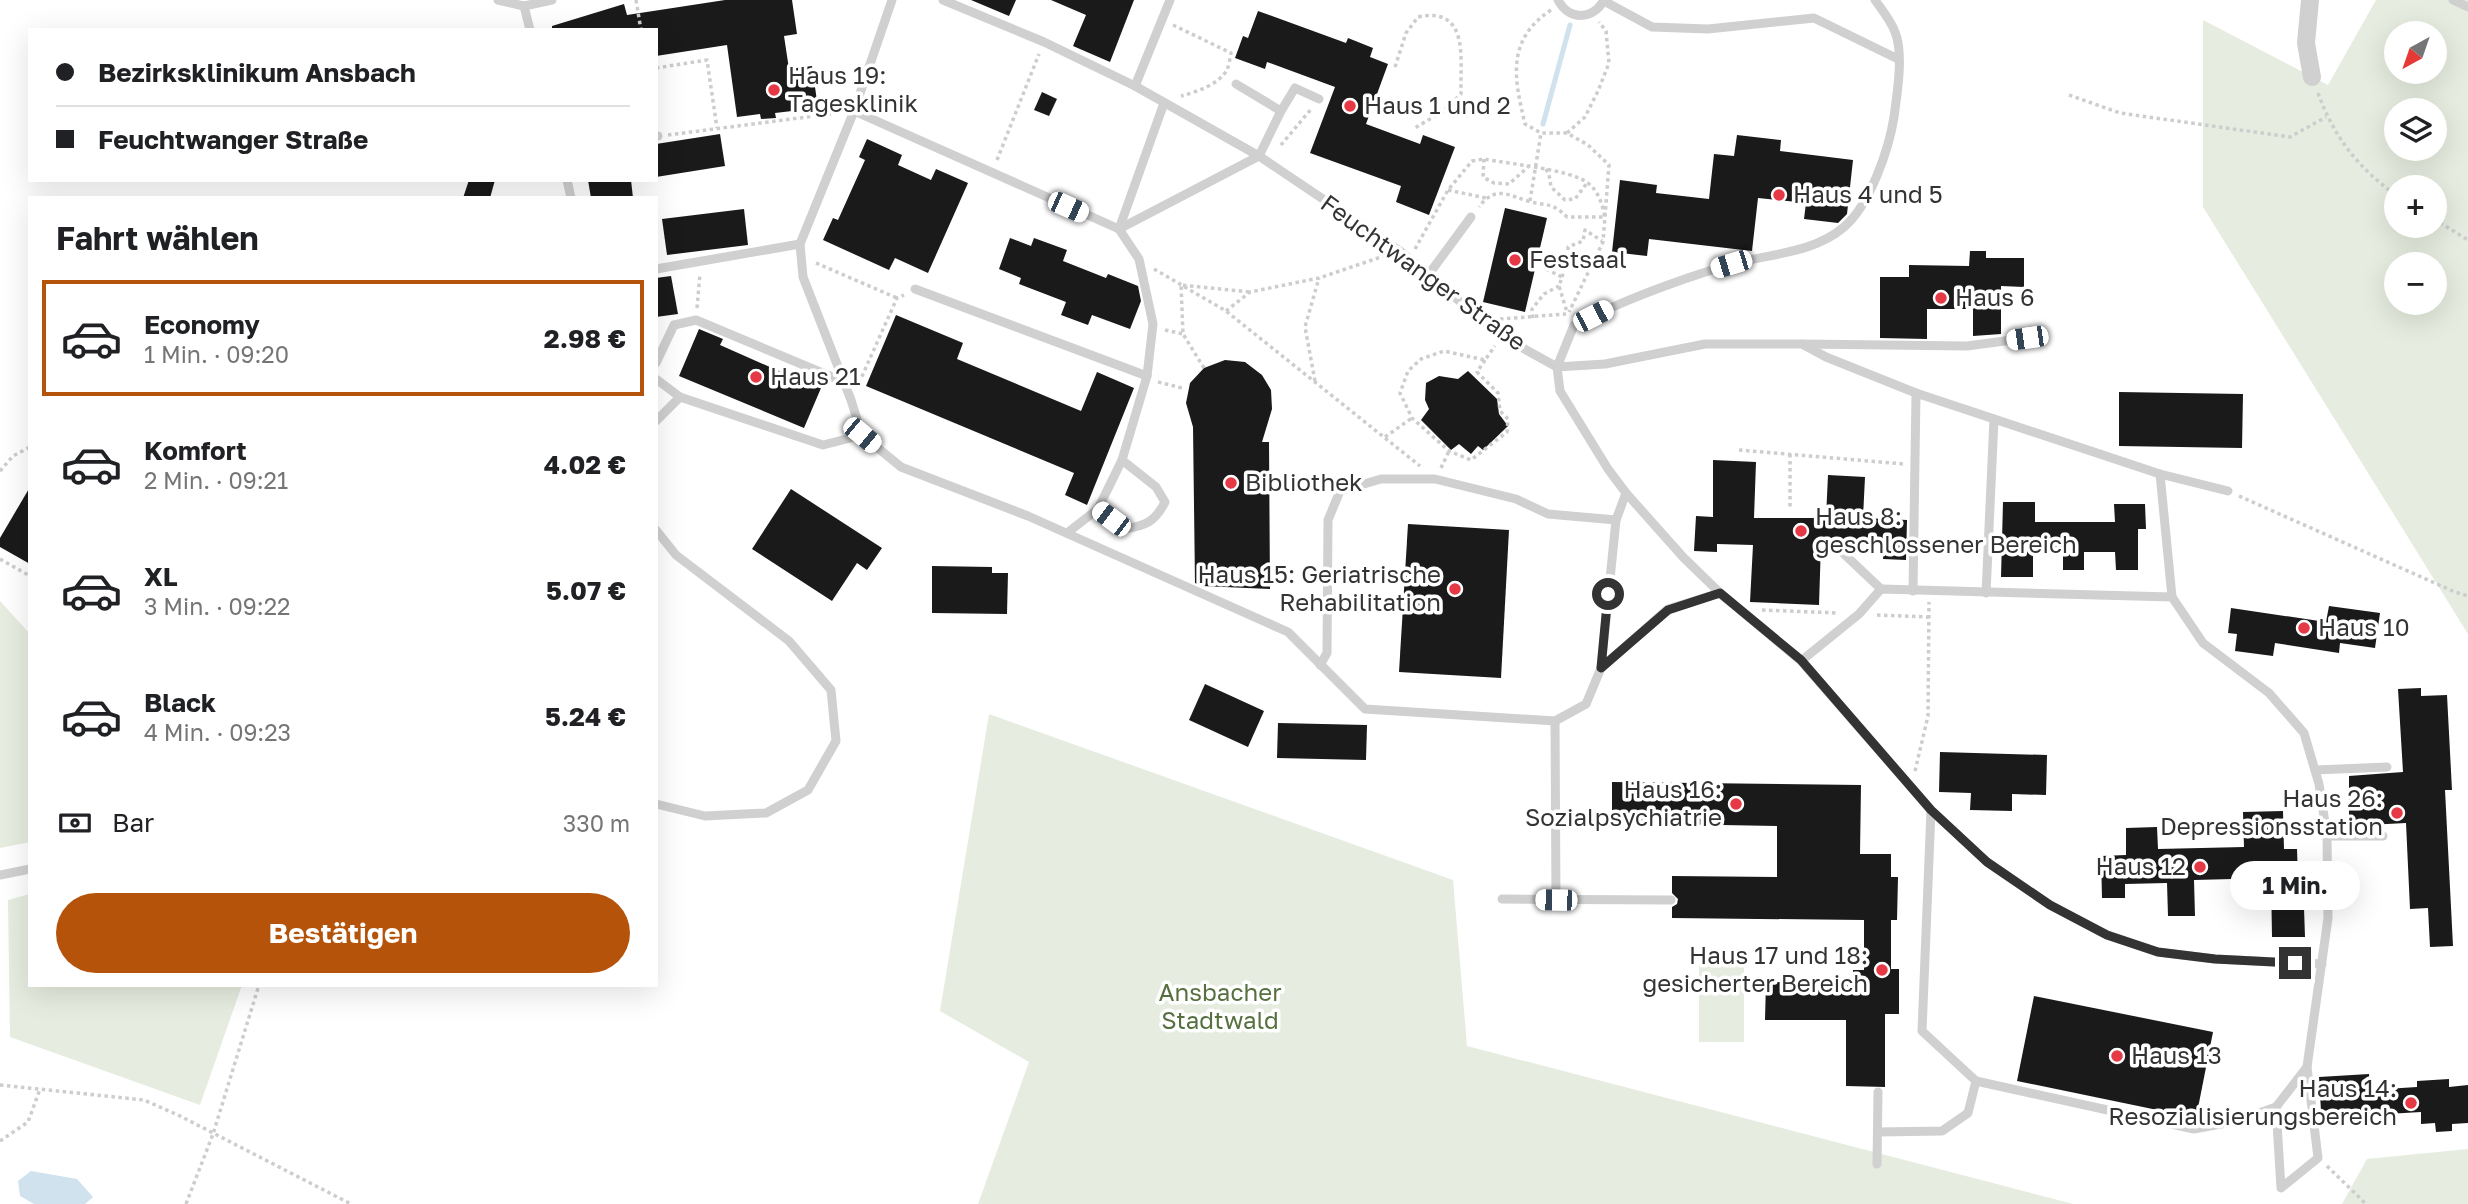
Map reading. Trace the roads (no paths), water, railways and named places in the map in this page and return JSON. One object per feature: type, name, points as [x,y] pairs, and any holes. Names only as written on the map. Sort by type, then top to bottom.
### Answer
[{"type":"street","points":[[2310,0],[2306,43],[2312,77]]},
{"type":"lane","points":[[498,0],[524,6],[552,0]]},
{"type":"lane","points":[[892,0],[854,111],[800,244],[803,277],[862,435],[901,467],[1028,516],[1288,632],[1365,709],[1555,721],[1586,704],[1601,668],[1616,520],[1626,493]]},
{"type":"lane","name":"Feuchtwanger Straße","points":[[943,0],[1044,42],[1135,86],[1259,156],[1410,258],[1501,336],[1557,367]]},
{"type":"lane","points":[[1135,86],[1170,0]]},
{"type":"lane","points":[[1875,0],[1896,33],[1898,59],[1893,125],[1875,185],[1845,227],[1815,244],[1731,264],[1663,285],[1574,326],[1557,367],[1560,391],[1608,470],[1683,558],[1720,593],[1801,660],[1931,810],[1987,862],[2050,905],[2107,935],[2158,952],[2215,959],[2322,964]]},
{"type":"lane","points":[[2453,0],[2468,7]]},
{"type":"lane","points":[[1559,2],[1567,12],[1577,16],[1592,14],[1604,1],[1652,27],[1708,29],[1814,18],[1898,59]]},
{"type":"lane","points":[[524,6],[530,28]]},
{"type":"lane","points":[[1236,83],[1281,111]]},
{"type":"lane","points":[[1119,229],[1259,156],[1295,88],[1319,99]]},
{"type":"lane","points":[[1119,229],[1167,105]]},
{"type":"lane","points":[[854,111],[1119,229],[1139,259],[1153,324],[1151,378],[1122,460],[1098,509],[1067,533]]},
{"type":"lane","points":[[1429,274],[1471,217]]},
{"type":"lane","points":[[658,269],[800,244]]},
{"type":"lane","points":[[915,289],[1151,378]]},
{"type":"lane","points":[[658,359],[674,325],[696,320],[844,382]]},
{"type":"lane","points":[[1557,367],[1605,364],[1705,344],[1967,346],[2027,338]]},
{"type":"lane","points":[[1802,344],[1916,393],[2160,474],[2228,491]]},
{"type":"lane","points":[[658,380],[680,397],[823,445],[862,435]]},
{"type":"lane","points":[[1913,591],[1916,393]]},
{"type":"lane","points":[[658,419],[680,397]]},
{"type":"lane","points":[[1986,593],[1994,419]]},
{"type":"lane","points":[[1098,509],[1124,529],[1145,526],[1158,516],[1165,502],[1156,487],[1122,460]]},
{"type":"lane","points":[[2160,474],[2172,597],[2203,643],[2269,693],[2304,733],[2319,784],[2327,836],[2328,918],[2308,1067],[2318,1157],[2281,1188],[2276,1107]]},
{"type":"lane","points":[[1321,665],[1327,653],[1328,520],[1340,491],[1381,480],[1435,479],[1517,499],[1548,514],[1616,520]]},
{"type":"lane","points":[[658,532],[676,555],[789,640],[831,690],[836,741],[808,790],[766,813],[705,816],[658,804]]},
{"type":"lane","points":[[1843,553],[1881,589],[2172,597]]},
{"type":"lane","points":[[1801,660],[1859,614],[1881,589]]},
{"type":"lane","points":[[1601,668],[1668,610],[1720,593]]},
{"type":"lane","points":[[1555,721],[1556,900]]},
{"type":"lane","points":[[2315,770],[2387,767]]},
{"type":"lane","points":[[1931,810],[1922,1031],[1976,1081],[2194,1129],[2237,1121],[2276,1107],[2308,1067]]},
{"type":"lane","points":[[2327,836],[2383,836]]},
{"type":"lane","points":[[0,875],[28,869]]},
{"type":"lane","points":[[1502,899],[1671,900]]},
{"type":"lane","points":[[1878,1132],[1942,1131],[1968,1113],[1976,1081]]},
{"type":"lane","points":[[1877,1164],[1878,1091]]},
{"type":"water","points":[[31,1171],[77,1179],[93,1197],[85,1204],[34,1204],[20,1196],[18,1181]]},
{"type":"waterway","points":[[1543,124],[1570,25]]},
{"type":"place","name":"Haus 19: Tagesklinik","points":[[774,90]]},
{"type":"place","name":"Haus 1 und 2","points":[[1350,106]]},
{"type":"place","name":"Haus 4 und 5","points":[[1779,195]]},
{"type":"place","name":"Festsaal","points":[[1515,260]]},
{"type":"place","name":"Haus 6","points":[[1941,298]]},
{"type":"place","name":"Haus 21","points":[[756,377]]},
{"type":"place","name":"Bibliothek","points":[[1231,483]]},
{"type":"place","name":"Haus 8: geschlossener Bereich","points":[[1801,531]]},
{"type":"place","name":"Haus 15: Geriatrische Rehabilitation","points":[[1455,589]]},
{"type":"place","name":"Haus 10","points":[[2304,628]]},
{"type":"place","name":"Haus 16: Sozialpsychiatrie","points":[[1736,804]]},
{"type":"place","name":"Haus 26: Depressionsstation","points":[[2397,813]]},
{"type":"place","name":"Haus 12","points":[[2200,867]]},
{"type":"place","name":"Haus 17 und 18: gesicherter Bereich","points":[[1882,970]]},
{"type":"place","name":"Haus 13","points":[[2117,1056]]},
{"type":"place","name":"Haus 14: Resozialisierungsbereich","points":[[2411,1103]]},
{"type":"park label","name":"Ansbacher Stadtwald","points":[[1220,1007]]}]
